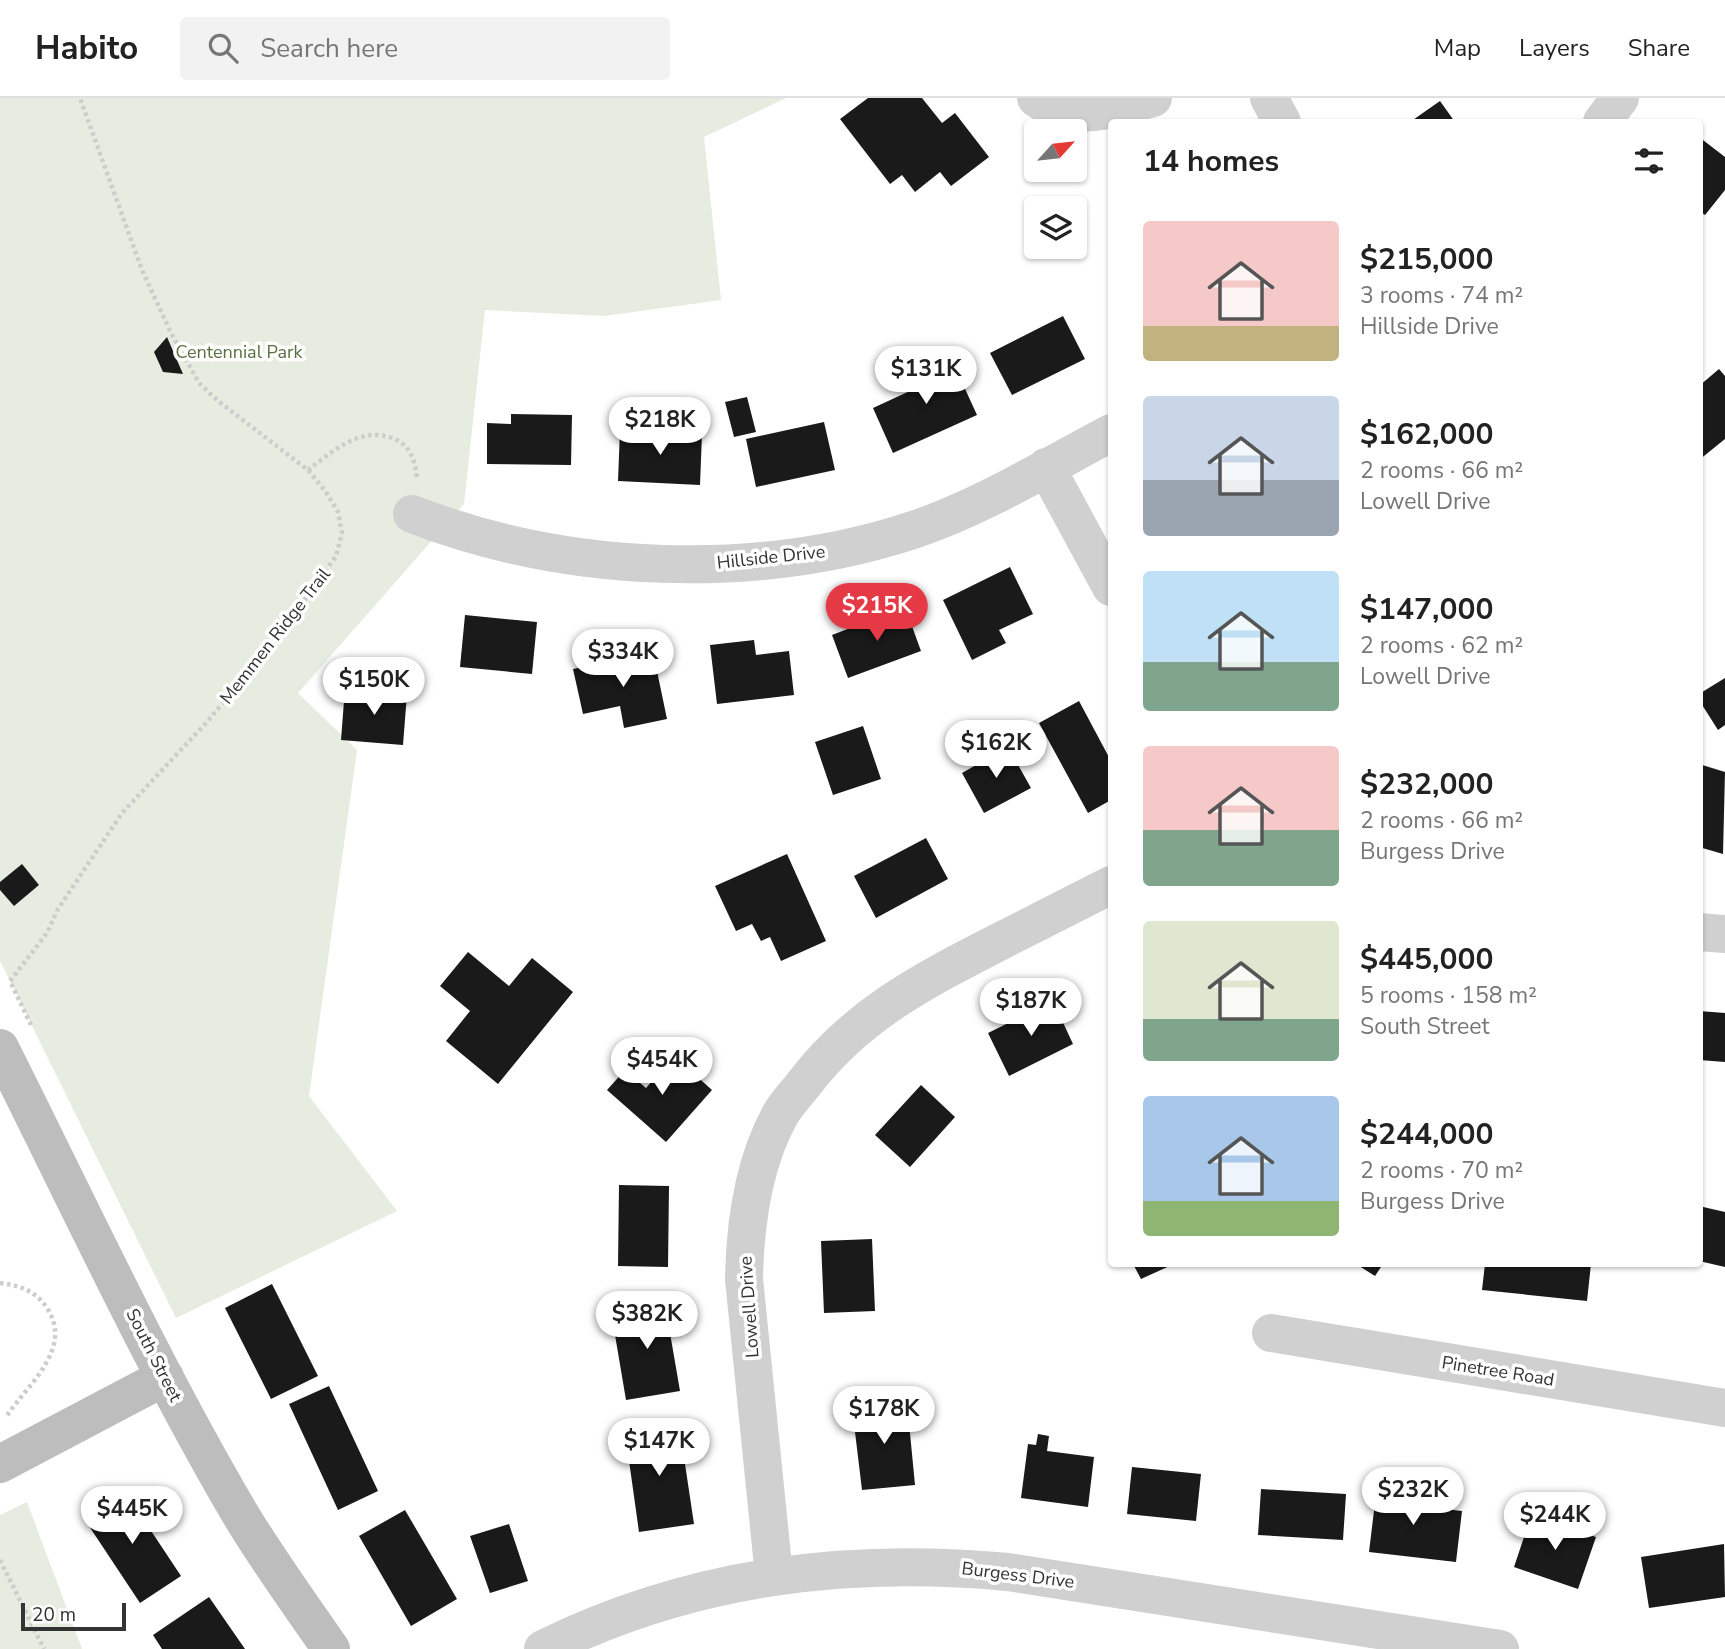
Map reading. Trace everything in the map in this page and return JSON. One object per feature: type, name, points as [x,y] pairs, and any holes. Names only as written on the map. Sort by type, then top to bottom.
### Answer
[{"type":"street","points":[[1036,98],[1070,113],[1090,113],[1153,98]]},
{"type":"street","points":[[1269,98],[1280,119]]},
{"type":"street","points":[[1604,119],[1620,98]]},
{"type":"street","name":"Hillside Drive","points":[[412,513],[483,538],[623,562],[669,565],[736,563],[797,557],[856,547],[918,528],[974,505],[1108,435]]},
{"type":"street","points":[[1046,467],[1108,581]]},
{"type":"street","name":"Lowell Drive","points":[[774,1576],[744,1279],[745,1239],[762,1160],[780,1115],[812,1072],[866,1018],[934,975],[1108,887]]},
{"type":"street","points":[[1703,932],[1725,934]]},
{"type":"street","name":"South Street","points":[[0,1048],[165,1377],[241,1515],[331,1649]]},
{"type":"street","name":"Pinetree Road","points":[[1271,1333],[1725,1408]]},
{"type":"street","points":[[5,1462],[165,1377]]},
{"type":"street","name":"Burgess Drive","points":[[543,1649],[589,1629],[669,1601],[731,1584],[821,1569],[868,1567],[996,1571],[1500,1649]]},
{"type":"path","name":"Memmen Ridge Trail","points":[[10,981],[47,933],[65,898],[122,813],[207,722],[279,636],[336,556],[342,533],[338,512],[308,470],[218,401],[199,383],[171,333],[142,270],[79,98]]},
{"type":"path","points":[[308,470],[343,444],[365,435],[383,435],[404,443],[414,457],[417,479],[412,513]]},
{"type":"path","points":[[0,1283],[32,1292],[41,1300],[53,1320],[55,1333],[55,1342],[47,1361],[7,1415],[4,1426],[5,1462]]},
{"type":"path","points":[[0,1560],[44,1649]]},
{"type":"green space","name":"Centennial Park","points":[[0,98],[786,98],[704,137],[721,300],[604,316],[485,310],[464,504],[298,693],[357,750],[309,1096],[397,1211],[176,1318],[0,961]]},
{"type":"green space","points":[[27,1502],[82,1649],[0,1649],[0,1515]]},
{"type":"building","points":[[868,98],[922,98],[942,123],[955,113],[989,157],[951,186],[940,172],[915,192],[902,175],[890,184],[840,119]]},
{"type":"building","points":[[1440,101],[1453,119],[1414,119]]},
{"type":"building","points":[[1703,140],[1725,157],[1725,190],[1705,215]]},
{"type":"building","points":[[1063,316],[1085,359],[1012,395],[990,353]]},
{"type":"building","points":[[167,337],[183,374],[163,372],[154,352]]},
{"type":"building","points":[[950,356],[977,415],[893,453],[873,408],[912,390],[906,376]]},
{"type":"building","points":[[1719,369],[1725,376],[1725,439],[1703,457],[1703,383]]},
{"type":"building","points":[[747,397],[756,432],[734,437],[725,402]]},
{"type":"building","points":[[511,414],[572,415],[571,465],[487,464],[487,423],[511,424]]},
{"type":"building","points":[[824,422],[835,470],[756,487],[746,439]]},
{"type":"building","points":[[620,430],[702,434],[700,485],[618,481]]},
{"type":"building","points":[[1010,567],[1033,614],[999,630],[1006,643],[972,660],[943,600]]},
{"type":"building","points":[[905,607],[921,651],[848,678],[832,635]]},
{"type":"building","points":[[465,615],[537,622],[532,674],[460,667]]},
{"type":"building","points":[[754,640],[756,655],[789,651],[794,695],[717,704],[710,645]]},
{"type":"building","points":[[653,652],[667,719],[624,728],[620,706],[583,714],[573,669]]},
{"type":"building","points":[[1725,678],[1725,725],[1718,730],[1703,706],[1703,692]]},
{"type":"building","points":[[345,688],[407,694],[403,745],[341,740]]},
{"type":"building","points":[[1079,701],[1108,755],[1108,802],[1088,813],[1039,723]]},
{"type":"building","points":[[863,726],[881,779],[833,795],[815,742]]},
{"type":"building","points":[[1008,747],[1031,788],[984,813],[962,773]]},
{"type":"building","points":[[1703,765],[1725,772],[1723,854],[1703,848]]},
{"type":"building","points":[[926,838],[948,879],[876,918],[854,876]]},
{"type":"building","points":[[787,854],[826,941],[781,961],[770,937],[761,941],[752,924],[736,931],[715,886]]},
{"type":"building","points":[[22,864],[39,885],[14,906],[0,890],[0,882]]},
{"type":"building","points":[[468,952],[509,986],[532,958],[573,992],[498,1084],[446,1041],[470,1011],[440,986]]},
{"type":"building","points":[[1053,1001],[1073,1044],[1009,1076],[988,1033]]},
{"type":"building","points":[[1703,1011],[1725,1013],[1725,1062],[1703,1060]]},
{"type":"building","points":[[674,1056],[712,1090],[666,1142],[607,1090],[625,1070],[646,1088]]},
{"type":"building","points":[[921,1085],[955,1117],[910,1167],[875,1135]]},
{"type":"building","points":[[619,1185],[669,1186],[668,1267],[618,1266]]},
{"type":"building","points":[[1703,1207],[1725,1212],[1725,1267],[1703,1262]]},
{"type":"building","points":[[872,1239],[875,1311],[824,1313],[821,1241]]},
{"type":"building","points":[[1135,1267],[1167,1267],[1141,1279]]},
{"type":"building","points":[[1361,1267],[1381,1267],[1375,1276]]},
{"type":"building","points":[[1485,1267],[1591,1267],[1587,1301],[1482,1290]]},
{"type":"building","points":[[272,1284],[318,1376],[271,1399],[225,1308]]},
{"type":"building","points":[[664,1298],[680,1391],[626,1400],[615,1335],[628,1333],[623,1305]]},
{"type":"building","points":[[329,1386],[378,1491],[338,1510],[289,1404]]},
{"type":"building","points":[[907,1402],[915,1485],[862,1490],[852,1407]]},
{"type":"building","points":[[679,1424],[694,1524],[639,1532],[625,1432]]},
{"type":"building","points":[[1038,1434],[1049,1436],[1047,1451],[1094,1457],[1088,1507],[1021,1498],[1028,1444],[1036,1445]]},
{"type":"building","points":[[1132,1467],[1201,1474],[1196,1521],[1127,1514]]},
{"type":"building","points":[[1377,1486],[1420,1491],[1418,1506],[1462,1511],[1456,1562],[1369,1552]]},
{"type":"building","points":[[1261,1489],[1346,1494],[1343,1540],[1258,1535]]},
{"type":"building","points":[[124,1490],[181,1576],[140,1603],[83,1517]]},
{"type":"building","points":[[405,1510],[457,1599],[411,1626],[359,1536]]},
{"type":"building","points":[[1531,1516],[1596,1537],[1578,1589],[1514,1567]]},
{"type":"building","points":[[509,1524],[528,1581],[490,1593],[470,1536]]},
{"type":"building","points":[[1724,1544],[1725,1597],[1649,1608],[1641,1557]]},
{"type":"building","points":[[209,1597],[245,1649],[162,1649],[153,1635]]}]
